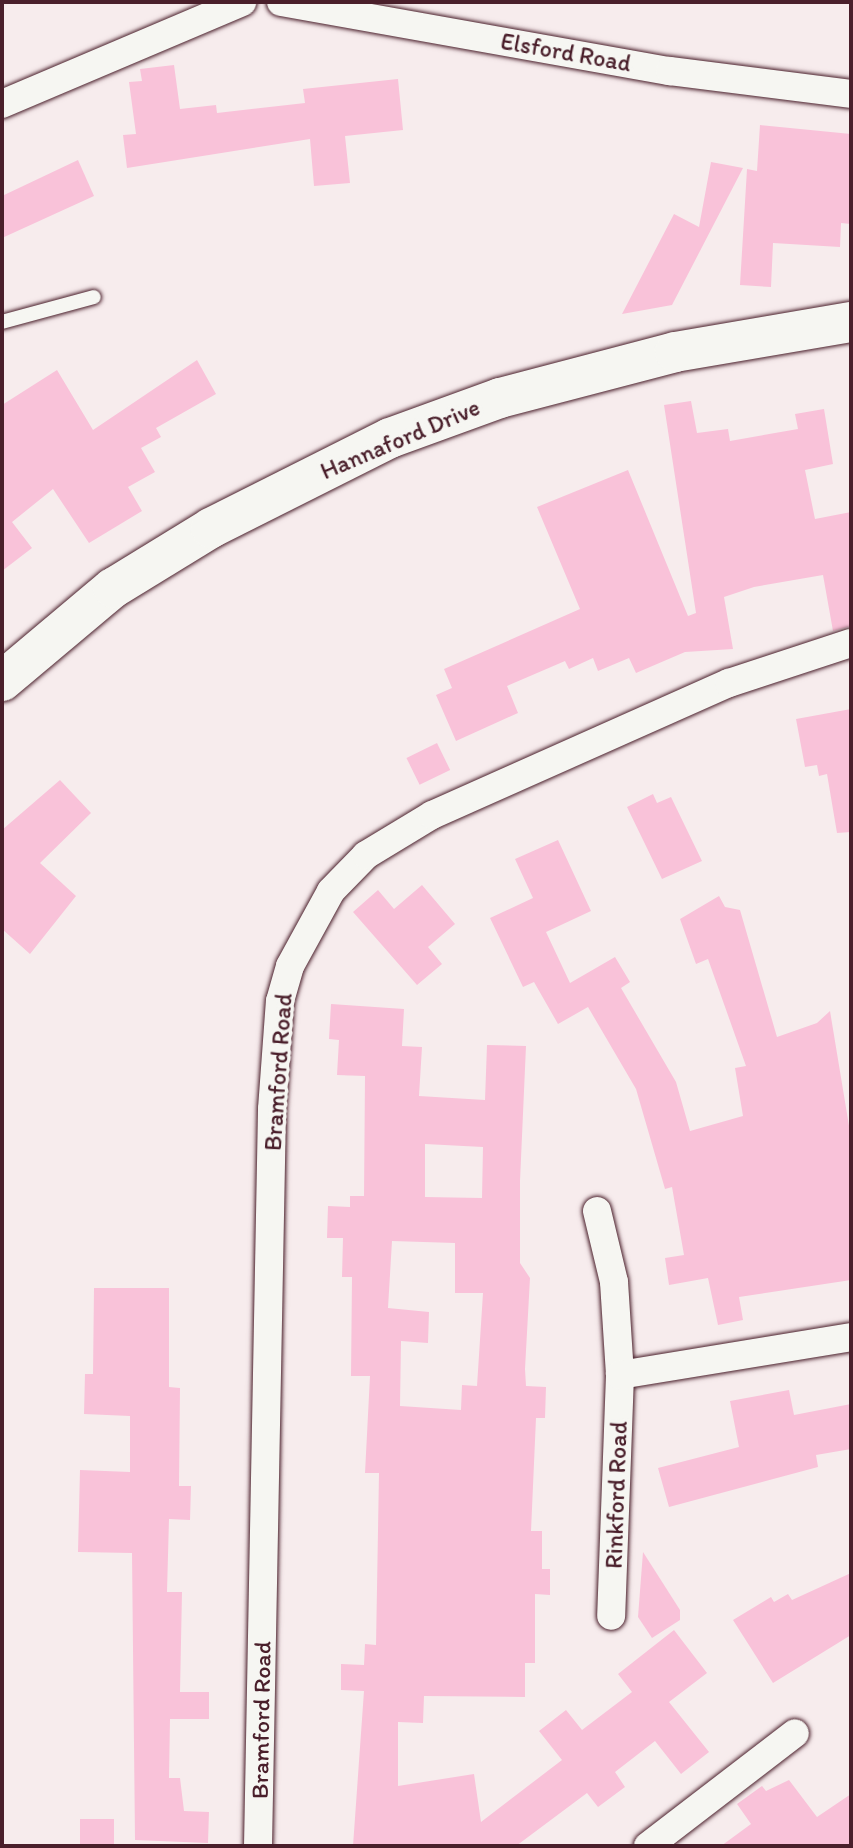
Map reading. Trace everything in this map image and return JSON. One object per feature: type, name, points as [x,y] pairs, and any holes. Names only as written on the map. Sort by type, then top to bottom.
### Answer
[{"type":"street","points":[[2,104],[242,2]]},
{"type":"street","name":"Elsford Road","points":[[281,2],[670,71],[851,94]]},
{"type":"street","name":"Hannaford Drive","points":[[2,681],[113,588],[211,528],[390,438],[500,398],[675,352],[851,322]]},
{"type":"street","name":"Bramford Road","points":[[258,1846],[272,1109],[280,1001],[296,953],[331,891],[366,855],[432,815],[729,683],[851,643]]},
{"type":"street","name":"Rinkford Road","points":[[597,1211],[614,1282],[620,1375],[611,1616]]},
{"type":"street","points":[[620,1375],[851,1337]]},
{"type":"street","points":[[648,1846],[795,1733]]},
{"type":"lane","points":[[2,322],[94,297]]},
{"type":"building","points":[[174,65],[180,109],[216,105],[217,113],[305,103],[303,89],[398,79],[403,130],[345,136],[350,183],[314,186],[310,139],[127,168],[123,135],[136,134],[129,82],[142,81],[140,69]]},
{"type":"building","points":[[760,125],[851,134],[851,224],[841,223],[840,247],[773,243],[771,287],[740,285],[747,169],[757,171]]},
{"type":"building","points":[[78,160],[94,196],[2,238],[2,196]]},
{"type":"building","points":[[711,162],[743,168],[672,305],[622,314],[674,214],[699,227]]},
{"type":"building","points":[[197,360],[216,394],[156,428],[161,437],[141,448],[155,472],[128,487],[142,511],[89,543],[53,489],[12,522],[32,548],[2,571],[2,405],[57,370],[93,430]]},
{"type":"building","points":[[691,401],[697,433],[728,429],[730,441],[798,429],[795,414],[824,409],[833,464],[805,470],[815,519],[851,512],[851,626],[833,631],[823,575],[754,587],[724,597],[733,649],[685,652],[636,673],[629,658],[598,671],[593,658],[569,669],[565,661],[507,686],[518,713],[456,741],[436,695],[452,688],[444,669],[580,609],[537,507],[628,470],[688,616],[696,613],[664,405]]},
{"type":"building","points":[[851,709],[851,832],[837,833],[827,774],[819,776],[817,765],[805,767],[796,719]]},
{"type":"building","points":[[437,743],[450,770],[420,785],[406,758]]},
{"type":"building","points":[[60,780],[91,813],[40,863],[76,896],[30,954],[2,929],[2,830]]},
{"type":"building","points":[[653,794],[657,803],[671,797],[702,861],[662,879],[627,807]]},
{"type":"building","points":[[558,840],[591,911],[546,932],[570,983],[615,957],[630,982],[621,988],[676,1082],[690,1131],[743,1116],[735,1068],[746,1066],[708,959],[696,964],[680,919],[719,896],[725,907],[740,910],[777,1037],[817,1023],[830,1011],[851,1138],[851,1280],[739,1297],[743,1320],[718,1325],[708,1278],[669,1285],[665,1258],[684,1255],[672,1187],[665,1189],[636,1089],[588,1007],[558,1024],[534,982],[523,987],[490,918],[533,898],[515,859]]},
{"type":"building","points":[[422,885],[455,924],[428,947],[442,964],[417,985],[353,912],[378,890],[394,909]]},
{"type":"building","points":[[331,1004],[404,1009],[402,1046],[422,1047],[419,1096],[485,1100],[487,1045],[526,1046],[520,1181],[520,1263],[530,1278],[525,1369],[526,1386],[546,1387],[545,1418],[536,1418],[531,1531],[542,1531],[542,1569],[550,1569],[550,1595],[535,1594],[535,1663],[525,1663],[525,1697],[424,1696],[423,1723],[398,1722],[398,1786],[474,1774],[481,1822],[562,1760],[539,1731],[566,1710],[582,1730],[632,1692],[618,1674],[674,1630],[707,1673],[669,1702],[709,1752],[681,1774],[655,1741],[615,1772],[625,1787],[598,1807],[587,1793],[516,1846],[353,1846],[364,1691],[341,1690],[341,1664],[364,1665],[365,1644],[376,1645],[379,1473],[365,1473],[370,1376],[351,1376],[352,1277],[342,1277],[343,1238],[327,1238],[328,1206],[350,1207],[350,1196],[364,1196],[365,1076],[337,1075],[339,1040],[329,1039]],"holes":[[[425,1144],[483,1147],[482,1198],[425,1197]],[[392,1241],[455,1243],[455,1293],[483,1293],[477,1386],[462,1385],[461,1410],[400,1406],[401,1341],[428,1343],[429,1312],[388,1308]]]},
{"type":"building","points":[[94,1288],[169,1288],[169,1387],[180,1388],[179,1486],[191,1486],[190,1520],[169,1519],[167,1592],[182,1592],[180,1692],[209,1692],[209,1719],[170,1719],[169,1778],[180,1778],[184,1811],[209,1812],[208,1843],[135,1840],[132,1553],[78,1552],[80,1470],[130,1472],[130,1416],[84,1414],[85,1374],[93,1374]]},
{"type":"building","points":[[789,1390],[794,1415],[851,1404],[851,1449],[816,1455],[818,1467],[669,1507],[658,1468],[739,1447],[730,1401]]},
{"type":"building","points":[[643,1552],[680,1610],[680,1620],[652,1638],[638,1617]]},
{"type":"building","points":[[851,1573],[851,1635],[773,1683],[733,1620],[771,1597],[774,1602],[788,1594],[792,1600]]},
{"type":"building","points":[[789,1780],[817,1817],[851,1794],[851,1846],[721,1846],[751,1824],[737,1804],[762,1786],[766,1791]]},
{"type":"building","points":[[80,1819],[114,1819],[114,1846],[80,1846]]}]
